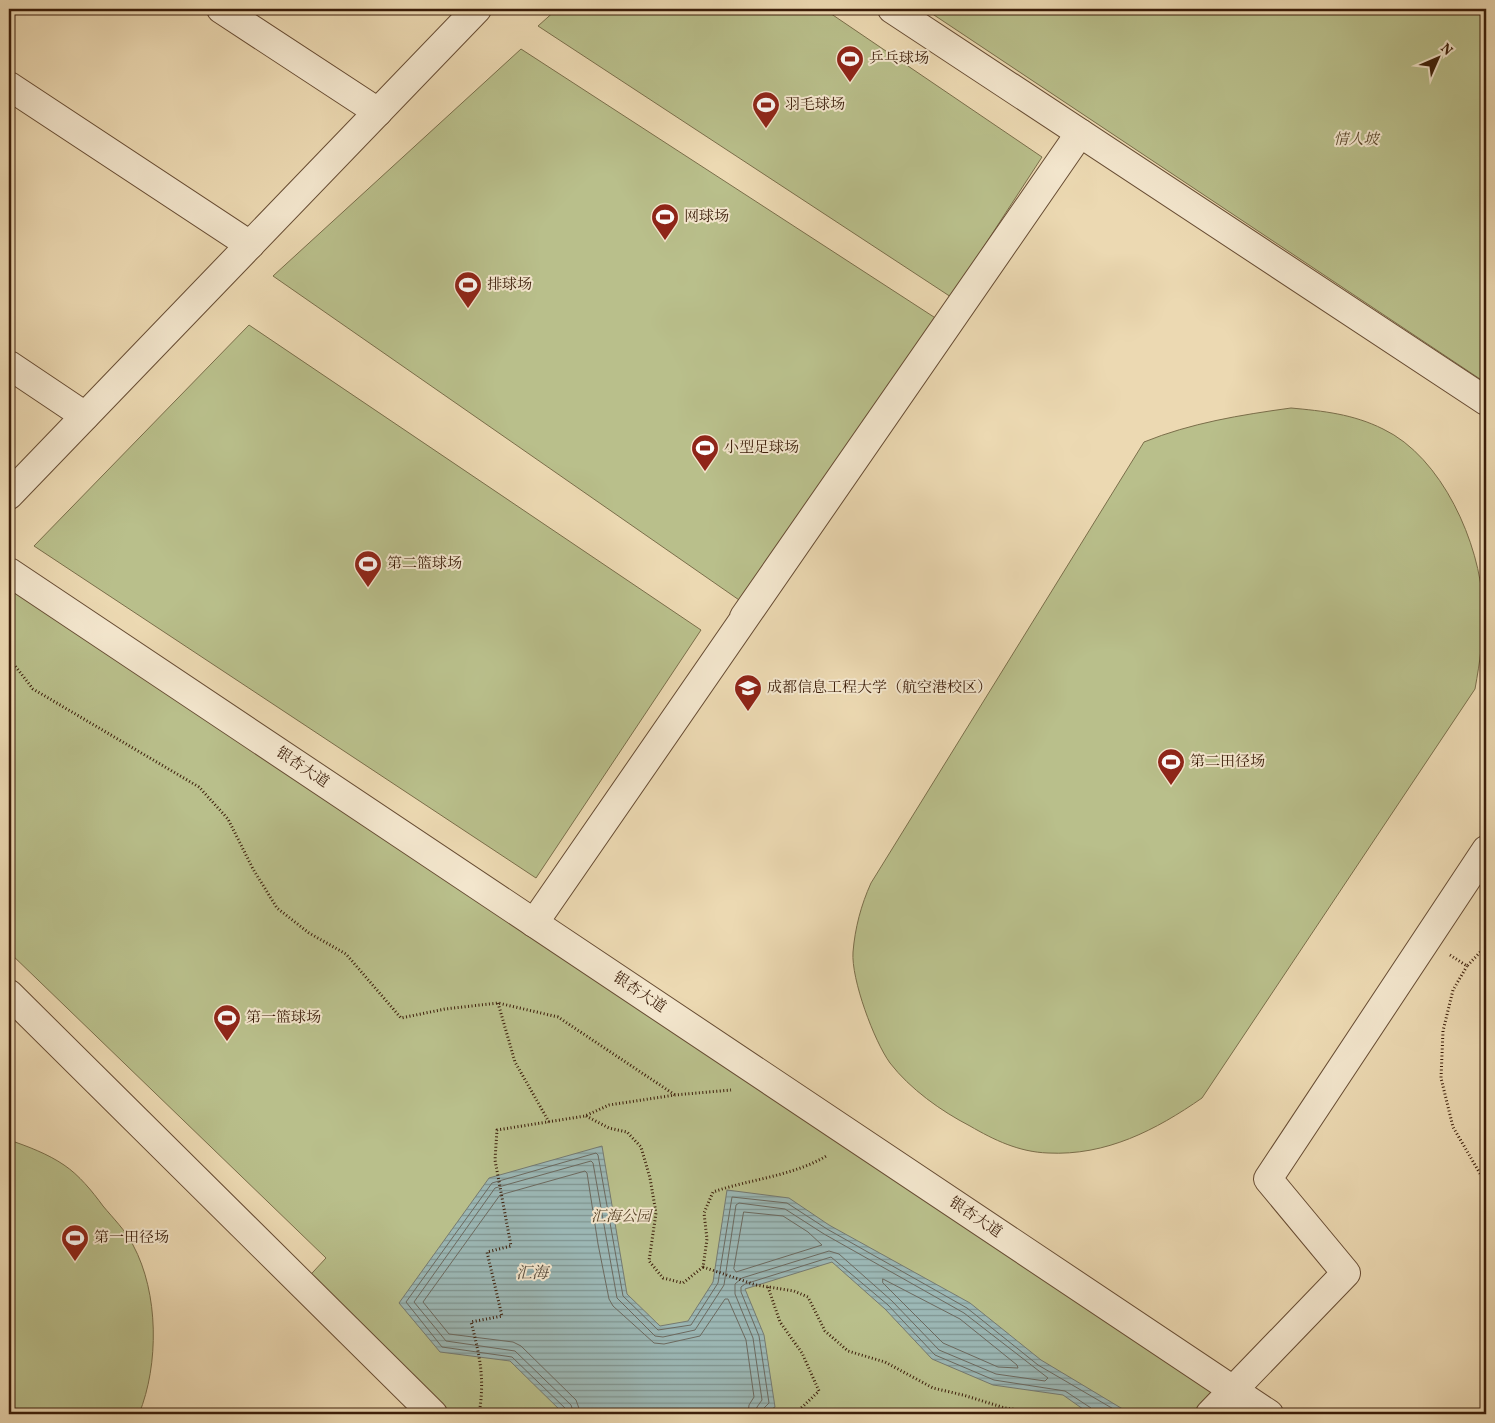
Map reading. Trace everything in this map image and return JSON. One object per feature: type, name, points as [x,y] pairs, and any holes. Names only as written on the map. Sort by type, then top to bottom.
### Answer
[{"type":"street","points":[[221,9],[378,112]]},
{"type":"street","points":[[9,495],[477,9]]},
{"type":"street","points":[[892,9],[1486,401]]},
{"type":"street","points":[[9,86],[250,245]]},
{"type":"street","points":[[744,617],[1080,133]]},
{"type":"street","points":[[534,922],[1052,173]]},
{"type":"street","points":[[9,366],[85,416]]},
{"type":"street","name":"银杏大道","points":[[9,572],[1269,1414]]},
{"type":"street","points":[[1210,1414],[1346,1273],[1268,1179],[1486,850]]},
{"type":"street","points":[[9,994],[433,1414]]},
{"type":"path","points":[[9,658],[33,689],[200,787],[228,819],[277,908],[309,933],[346,954],[401,1018],[444,1009],[498,1003],[558,1017],[675,1095]]},
{"type":"path","points":[[1427,940],[1468,966]]},
{"type":"path","points":[[1486,946],[1468,966],[1453,990],[1443,1031],[1441,1078],[1453,1127],[1486,1184]]},
{"type":"path","points":[[498,1003],[515,1062],[549,1122]]},
{"type":"path","points":[[479,1414],[483,1394],[482,1366],[471,1322],[502,1316],[487,1252],[511,1246],[495,1160],[497,1130],[585,1116],[610,1105],[675,1095],[778,1086]]},
{"type":"path","points":[[585,1116],[609,1128],[627,1132],[641,1147],[656,1213],[649,1261],[663,1278],[683,1283],[702,1267],[707,1239],[704,1212],[713,1192],[740,1183],[774,1176],[820,1160],[856,1138]]},
{"type":"path","points":[[702,1267],[756,1285],[794,1291],[808,1296],[825,1331],[848,1351],[885,1362],[933,1388],[1005,1408],[1047,1414]]},
{"type":"path","points":[[768,1287],[780,1322],[802,1353],[819,1391],[795,1414]]},
{"type":"green space","points":[[557,9],[824,9],[1042,157],[951,297],[538,26]]},
{"type":"green space","name":"情人坡","points":[[925,9],[1486,9],[1486,383]]},
{"type":"green space","points":[[521,49],[937,319],[742,602],[273,276]]},
{"type":"green space","name":"第二篮球场","points":[[249,325],[701,630],[536,878],[34,546]]},
{"type":"green space","name":"第二田径场","points":[[1291,408],[1349,417],[1383,429],[1404,442],[1423,460],[1440,481],[1454,504],[1466,530],[1480,581],[1483,627],[1475,689],[1202,1098],[1167,1121],[1130,1139],[1110,1145],[1069,1153],[1037,1152],[1017,1148],[988,1136],[927,1099],[898,1073],[884,1053],[865,1009],[853,964],[857,925],[867,891],[1144,442],[1162,435],[1216,421]]},
{"type":"green space","name":"汇海公园","points":[[9,572],[1233,1390],[1210,1414],[433,1414],[302,1284],[326,1258],[9,952]]},
{"type":"green space","name":"第一田径场","points":[[9,1140],[51,1157],[75,1174],[90,1189],[133,1245],[142,1264],[148,1285],[153,1329],[153,1352],[150,1374],[146,1395],[139,1414],[9,1414]]},
{"type":"water","name":"汇海","points":[[602,1146],[627,1294],[660,1326],[688,1321],[713,1282],[727,1190],[789,1198],[829,1225],[970,1303],[1041,1360],[1131,1414],[1090,1414],[1063,1395],[993,1385],[932,1359],[885,1309],[832,1262],[745,1289],[764,1335],[775,1407],[763,1414],[564,1414],[510,1361],[440,1352],[399,1303],[489,1178]]},
{"type":"place","name":"乒乓球场","points":[[850,83]]},
{"type":"place","name":"羽毛球场","points":[[766,129]]},
{"type":"place","name":"网球场","points":[[665,241]]},
{"type":"place","name":"排球场","points":[[468,309]]},
{"type":"place","name":"小型足球场","points":[[705,472]]},
{"type":"place","name":"第二篮球场","points":[[368,588]]},
{"type":"place","name":"成都信息工程大学（航空港校区）","points":[[748,712]]},
{"type":"place","name":"第二田径场","points":[[1171,786]]},
{"type":"place","name":"第一篮球场","points":[[227,1042]]},
{"type":"place","name":"第一田径场","points":[[75,1262]]}]
